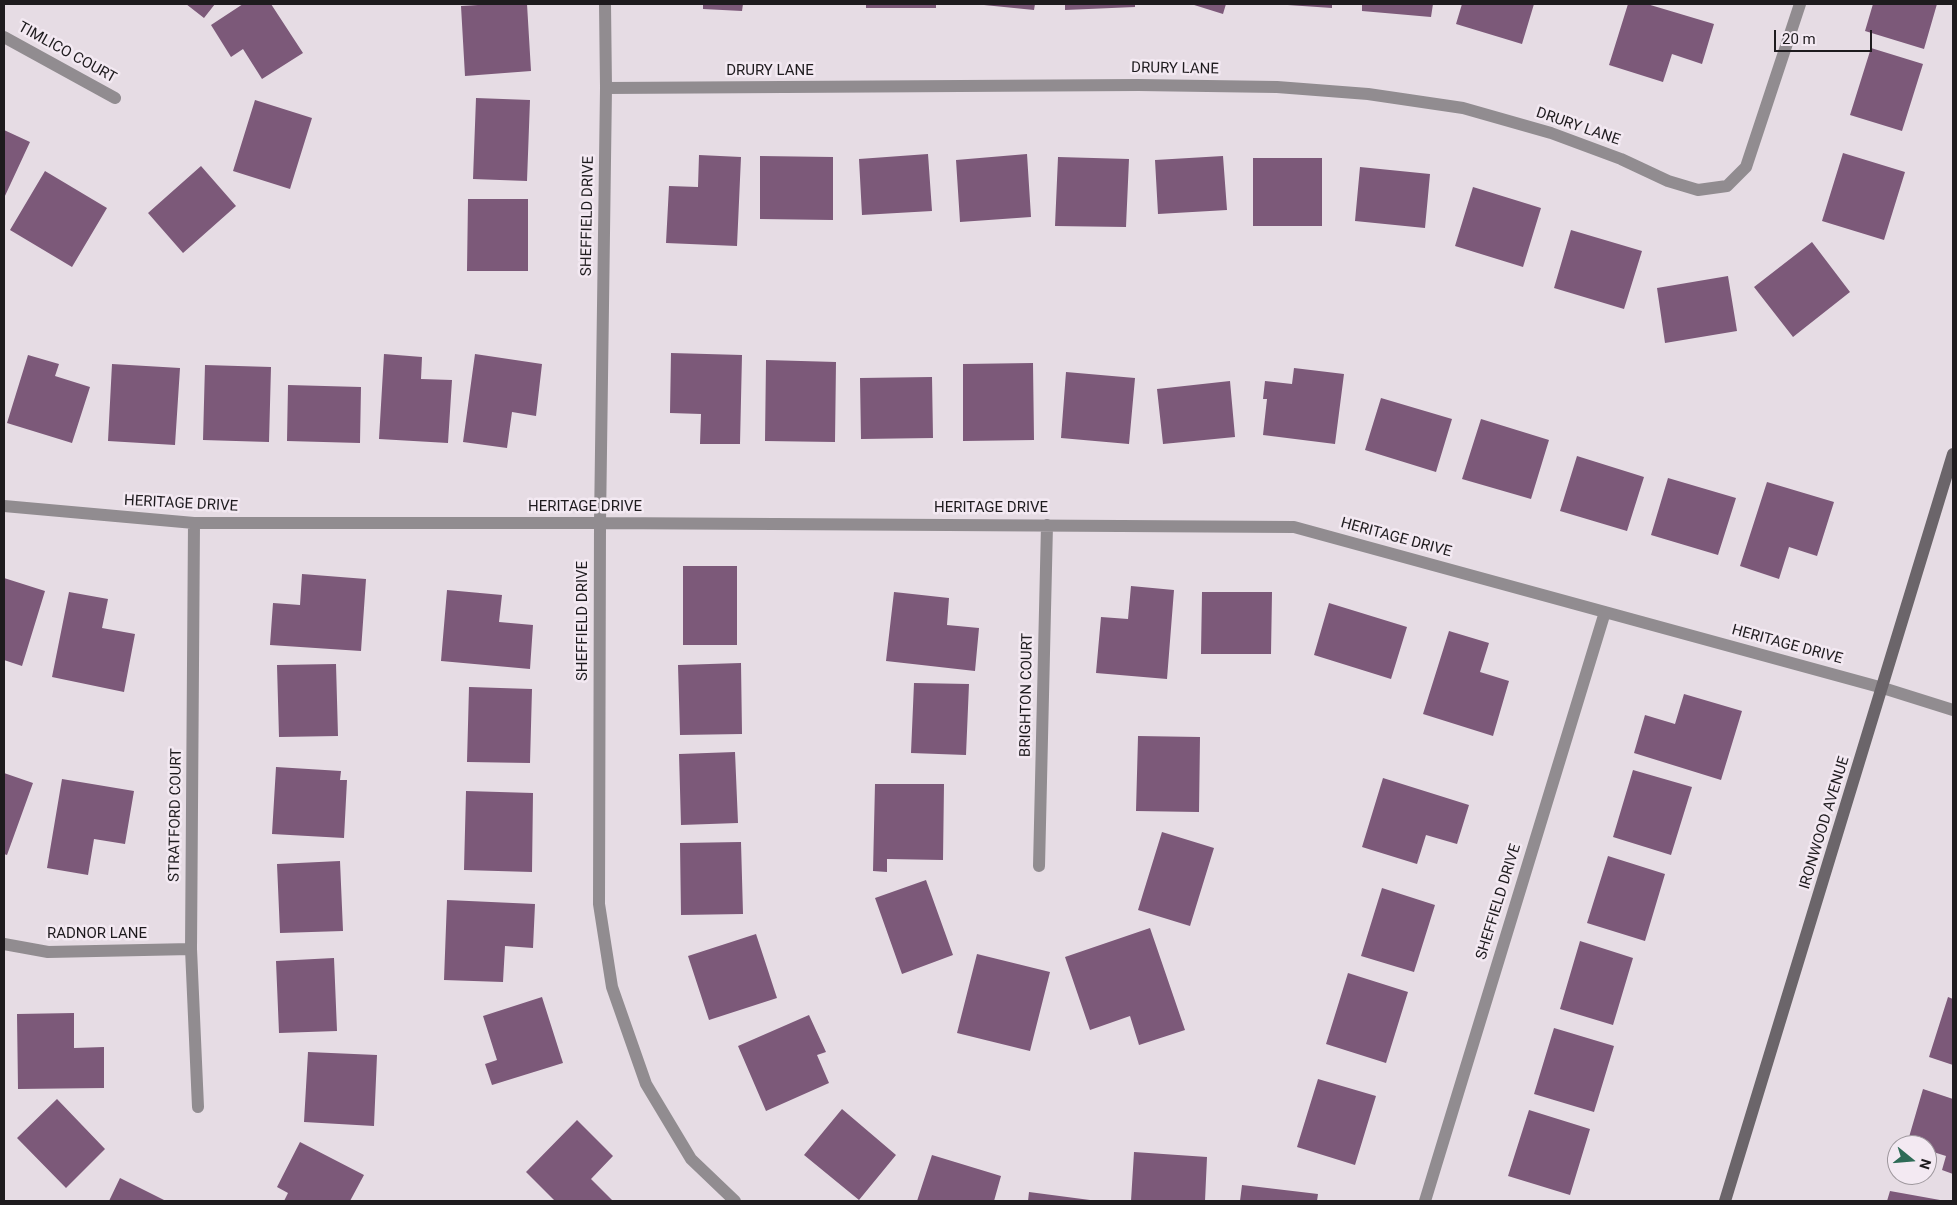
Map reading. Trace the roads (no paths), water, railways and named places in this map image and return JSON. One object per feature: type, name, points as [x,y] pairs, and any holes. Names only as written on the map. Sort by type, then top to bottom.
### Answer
[{"type":"main road","name":"IRONWOOD AVENUE","points":[[1725,1201],[1953,454]]},
{"type":"street","name":"SHEFFIELD DRIVE","points":[[605,4],[606,88],[600,523],[600,904],[612,987],[646,1084],[691,1159],[735,1201]]},
{"type":"street","name":"DRURY LANE","points":[[606,88],[1168,85],[1277,87],[1368,94],[1463,108],[1551,133],[1622,159],[1668,181],[1698,190],[1727,186],[1746,167],[1800,4]]},
{"type":"street","name":"TIMLICO COURT","points":[[4,37],[115,98]]},
{"type":"street","name":"HERITAGE DRIVE","points":[[4,506],[194,524],[600,523],[1294,527],[1883,688],[1953,710]]},
{"type":"street","name":"STRATFORD COURT","points":[[194,524],[190,949],[198,1107]]},
{"type":"street","name":"BRIGHTON COURT","points":[[1039,866],[1047,525]]},
{"type":"street","name":"SHEFFIELD DRIVE","points":[[1425,1201],[1605,612]]},
{"type":"street","name":"RADNOR LANE","points":[[4,944],[48,952],[190,949]]}]
